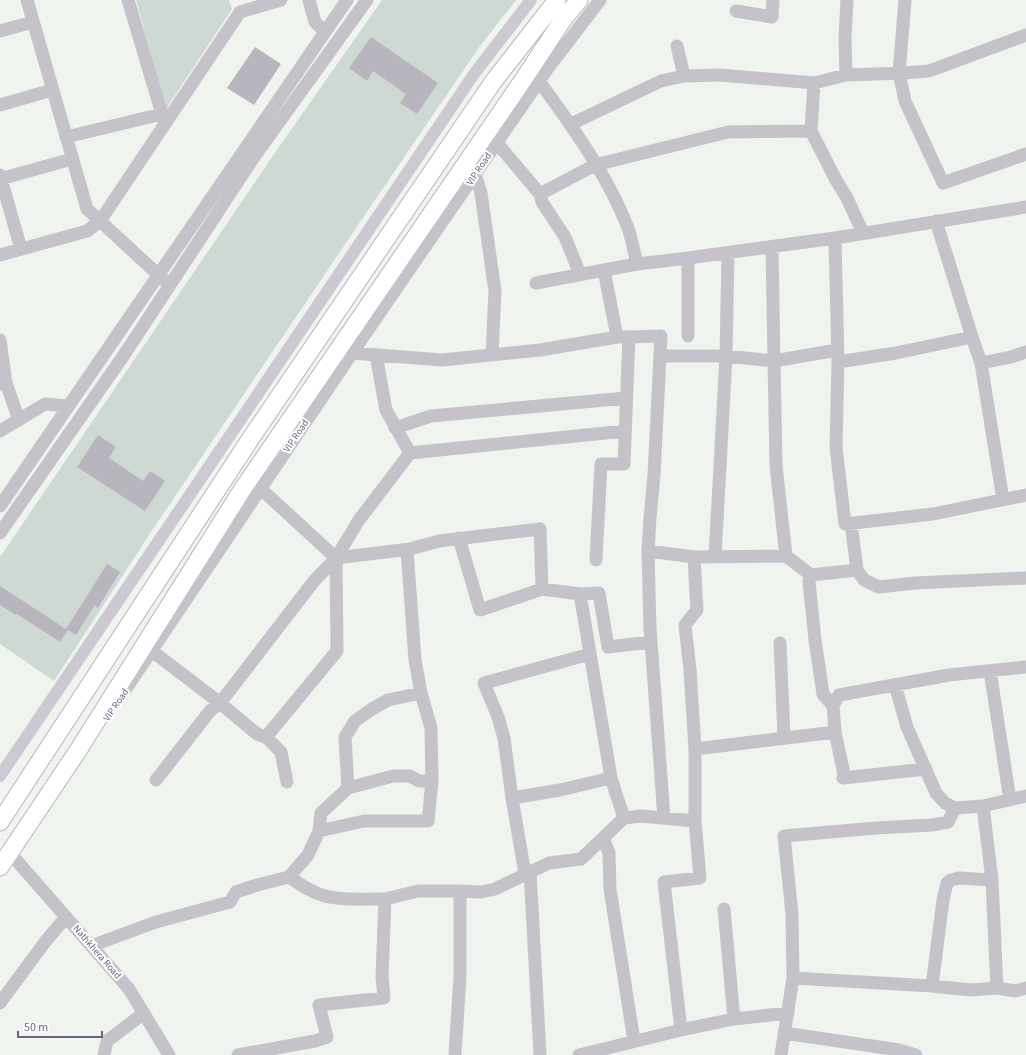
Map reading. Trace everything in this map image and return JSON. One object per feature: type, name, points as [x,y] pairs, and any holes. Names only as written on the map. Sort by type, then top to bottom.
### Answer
[{"type":"main road","points":[[0,822],[251,438],[493,82],[556,0]]},
{"type":"main road","name":"VIP Road","points":[[0,867],[12,855],[242,490],[564,18],[579,0]]},
{"type":"street","points":[[27,0],[87,209],[158,275],[170,284]]},
{"type":"street","points":[[128,0],[163,119]]},
{"type":"street","points":[[0,255],[87,231],[100,221],[163,119],[238,6],[281,0]]},
{"type":"street","points":[[309,0],[315,22],[325,32]]},
{"type":"street","points":[[0,506],[347,0]]},
{"type":"street","points":[[0,533],[126,352],[254,157],[367,0]]},
{"type":"street","name":"VIP Road","points":[[0,878],[12,855],[152,651],[352,353],[539,80],[600,0]]},
{"type":"street","points":[[736,11],[772,17],[774,0]]},
{"type":"street","points":[[846,75],[845,38],[847,0]]},
{"type":"street","points":[[905,0],[899,73],[905,101],[943,183],[1026,154]]},
{"type":"street","points":[[0,31],[33,22]]},
{"type":"street","points":[[571,124],[661,81],[684,76],[720,75],[814,83],[846,75],[929,70],[1026,36]]},
{"type":"street","points":[[678,46],[684,76]]},
{"type":"street","points":[[539,80],[571,124],[615,198],[629,229],[637,264]]},
{"type":"street","points":[[814,83],[811,131],[836,180],[848,198],[862,233]]},
{"type":"street","points":[[0,105],[52,90]]},
{"type":"street","points":[[66,137],[163,119]]},
{"type":"street","points":[[540,194],[595,165],[728,132],[811,131]]},
{"type":"street","points":[[496,143],[540,194],[542,202],[565,237],[580,274]]},
{"type":"street","points":[[21,250],[0,178],[72,159]]},
{"type":"street","points":[[475,174],[481,193],[495,291],[492,355]]},
{"type":"street","points":[[536,283],[637,264],[835,238],[1026,207]]},
{"type":"street","points":[[936,221],[981,363],[1003,500]]},
{"type":"street","points":[[835,238],[838,356],[836,447],[845,524],[933,514],[1026,495]]},
{"type":"street","points":[[772,247],[776,466],[786,556]]},
{"type":"street","points":[[715,557],[726,356],[728,253]]},
{"type":"street","points":[[688,258],[688,336]]},
{"type":"street","points":[[596,560],[602,464],[624,464],[626,398],[623,337],[604,270]]},
{"type":"street","points":[[352,353],[442,360],[540,350],[623,337],[661,336],[654,475],[648,551],[651,642],[664,818]]},
{"type":"street","points":[[660,356],[726,356],[774,361],[838,356],[972,338]]},
{"type":"street","points":[[0,340],[3,384],[19,420]]},
{"type":"street","points":[[981,363],[1011,357],[1026,352]]},
{"type":"street","points":[[376,355],[386,410],[410,453]]},
{"type":"street","points":[[395,428],[431,416],[626,398]]},
{"type":"street","points":[[0,431],[45,404],[68,406]]},
{"type":"street","points":[[156,780],[210,711],[220,702],[314,581],[336,558],[359,520],[410,453],[625,432]]},
{"type":"street","points":[[261,489],[336,558],[337,651],[266,737]]},
{"type":"street","points":[[851,523],[857,570],[864,580],[879,587],[916,583],[1026,578]]},
{"type":"street","points":[[336,558],[407,550],[439,541],[459,538],[540,529],[542,589]]},
{"type":"street","points":[[459,538],[480,610],[542,589],[580,594],[599,593],[608,647],[651,642]]},
{"type":"street","points":[[319,831],[364,821],[428,821],[432,781],[431,728],[421,693],[415,660],[407,550]]},
{"type":"street","points":[[648,551],[694,557],[786,556],[811,575],[857,570]]},
{"type":"street","points":[[681,1030],[664,882],[700,878],[695,821],[695,749],[690,670],[685,625],[697,610],[694,557]]},
{"type":"street","points":[[811,575],[808,582],[823,694],[833,706]]},
{"type":"street","points":[[580,594],[611,778],[624,818]]},
{"type":"street","points":[[780,643],[784,738]]},
{"type":"street","points":[[152,651],[220,702],[257,734],[266,737],[281,752],[287,782]]},
{"type":"street","points":[[540,1055],[528,873],[512,798],[504,738],[498,717],[484,683],[590,654]]},
{"type":"street","points":[[926,769],[843,778],[844,774],[835,732],[833,706],[839,695],[949,674],[1026,667]]},
{"type":"street","points":[[990,671],[1010,800]]},
{"type":"street","points":[[895,685],[907,727],[936,793],[945,804],[955,808],[983,806],[1026,796]]},
{"type":"street","points":[[348,788],[345,737],[355,721],[388,700],[421,693]]},
{"type":"street","points":[[695,749],[835,732]]},
{"type":"street","points":[[91,946],[156,922],[230,902],[236,892],[289,877],[308,855],[319,831],[321,813],[348,788],[393,776],[410,776],[419,781],[432,781]]},
{"type":"street","points":[[512,798],[560,790],[611,778]]},
{"type":"street","points":[[983,806],[992,880],[997,988]]},
{"type":"street","points":[[781,1055],[793,978],[792,914],[784,836],[932,825],[948,822],[955,808]]},
{"type":"street","points":[[289,877],[304,888],[321,895],[356,900],[385,899],[418,891],[460,890],[481,892],[495,889],[549,862],[581,859],[624,818],[641,816],[695,821]]},
{"type":"street","points":[[603,838],[609,853],[610,889],[634,1042]]},
{"type":"street","name":"Nathkhera Road","points":[[12,855],[129,989],[169,1055]]},
{"type":"street","points":[[932,986],[943,900],[947,883],[951,880],[959,878],[992,880]]},
{"type":"street","points":[[454,1055],[460,976],[460,890]]},
{"type":"street","points":[[238,1055],[315,1042],[327,1037],[319,1005],[384,998],[382,976],[385,899]]},
{"type":"street","points":[[724,909],[734,1019]]},
{"type":"street","points":[[0,1004],[45,942],[66,917]]},
{"type":"street","points":[[793,978],[932,986],[971,990],[997,988],[1014,992],[1026,988]]},
{"type":"street","points":[[104,1055],[107,1041],[144,1013]]},
{"type":"street","points":[[579,1055],[681,1030],[734,1019],[788,1013]]},
{"type":"street","points":[[784,1033],[899,1050],[916,1055]]},
{"type":"shaded area","points":[[136,0],[229,0],[232,9],[166,109]]},
{"type":"shaded area","points":[[382,0],[516,0],[480,46],[360,222],[151,532],[54,681],[0,644],[0,557],[279,147]]},
{"type":"building","points":[[371,37],[438,83],[417,114],[400,103],[406,94],[373,71],[367,81],[349,68]]},
{"type":"building","points":[[255,47],[281,64],[254,105],[227,88]]},
{"type":"building","points":[[98,435],[116,447],[109,458],[143,481],[150,471],[165,481],[145,511],[77,467]]},
{"type":"building","points":[[107,564],[120,572],[98,608],[95,605],[76,635],[68,630],[60,642],[17,614],[16,615],[0,605],[0,586],[66,629]]},
{"type":"waterway","points":[[0,776],[474,74],[531,0]]}]
